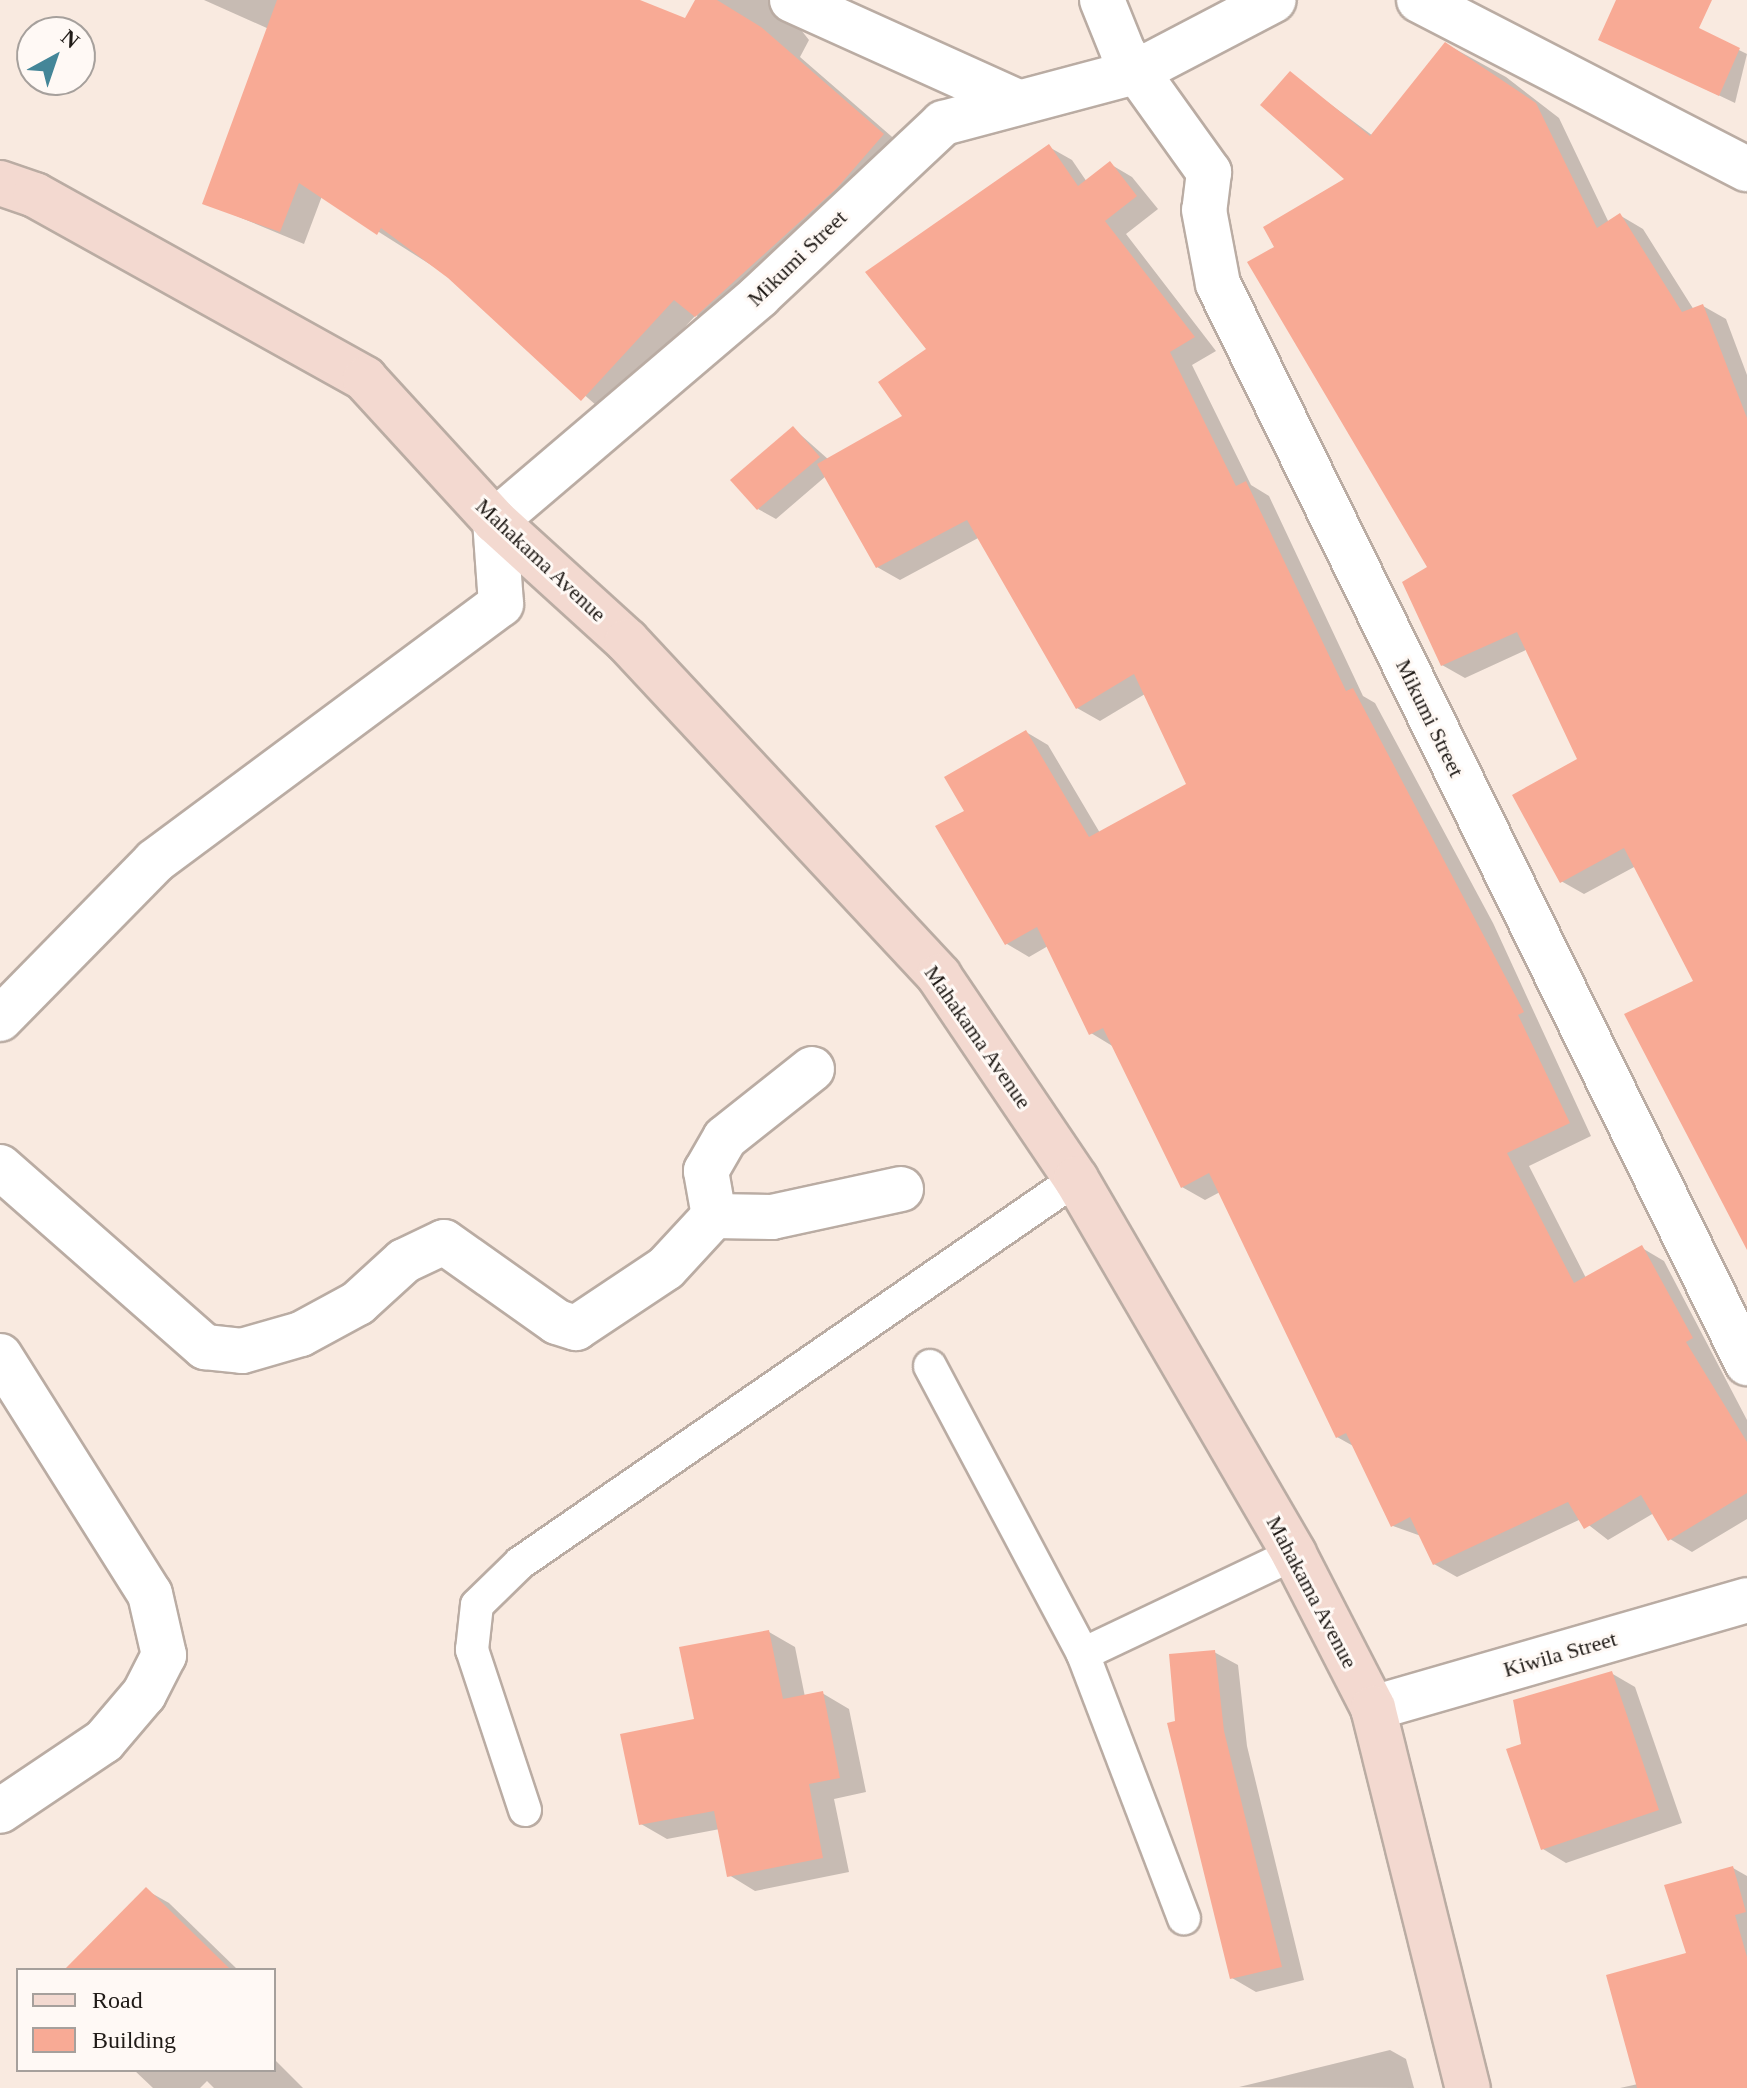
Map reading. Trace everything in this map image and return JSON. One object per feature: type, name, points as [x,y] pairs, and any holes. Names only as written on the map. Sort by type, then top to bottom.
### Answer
[{"type":"street","points":[[792,0],[1013,100]]},
{"type":"street","points":[[1102,0],[1138,71]]},
{"type":"street","name":"Mikumi Street","points":[[495,521],[759,296],[943,123],[1013,100],[1138,71],[1190,51],[1274,0]]},
{"type":"street","points":[[1419,0],[1747,169]]},
{"type":"street","name":"Mikumi Street","points":[[1138,71],[1209,172],[1204,210],[1218,284],[1747,1363]]},
{"type":"street","name":"Mahakama Avenue","points":[[0,183],[35,195],[365,379],[495,521],[627,641],[939,976],[1076,1179],[1294,1554],[1373,1708],[1468,2088]]},
{"type":"street","points":[[0,1019],[155,861],[501,604],[495,521]]},
{"type":"street","points":[[714,1216],[706,1171],[725,1138],[812,1069]]},
{"type":"street","points":[[0,1167],[109,1258],[172,1324],[226,1351],[301,1334],[358,1303],[404,1261],[444,1242],[557,1322],[576,1328],[666,1268],[714,1216],[788,1215],[901,1189]]},
{"type":"street","points":[[0,1356],[150,1594],[164,1655],[144,1694],[104,1741],[0,1811]]},
{"type":"street","name":"Kiwila Street","points":[[1373,1708],[1747,1600]]},
{"type":"lane","points":[[525,1810],[472,1650],[477,1605],[520,1563],[1076,1179]]},
{"type":"lane","points":[[930,1366],[1083,1654],[1184,1918]]},
{"type":"lane","points":[[1083,1654],[1294,1554]]},
{"type":"building","points":[[277,0],[640,0],[685,18],[695,0],[717,0],[761,27],[884,134],[837,188],[695,317],[674,300],[581,401],[448,278],[381,228],[377,235],[299,183],[280,232],[202,204]]},
{"type":"building","points":[[1616,0],[1712,0],[1699,28],[1740,48],[1719,96],[1598,40]]},
{"type":"building","points":[[1445,42],[1536,103],[1597,228],[1620,213],[1682,312],[1703,304],[1747,418],[1747,1250],[1624,1014],[1693,981],[1624,848],[1560,883],[1512,795],[1577,759],[1517,632],[1441,666],[1402,582],[1427,567],[1247,262],[1274,247],[1263,227],[1344,179],[1260,105],[1290,71],[1370,136]]},
{"type":"building","points":[[1049,144],[1078,186],[1110,161],[1137,196],[1105,221],[1195,337],[1170,352],[1236,486],[1246,481],[1346,691],[1353,688],[1524,1012],[1518,1015],[1570,1123],[1507,1153],[1574,1283],[1642,1245],[1693,1338],[1686,1342],[1747,1442],[1747,1493],[1668,1541],[1641,1495],[1584,1529],[1568,1502],[1433,1565],[1410,1517],[1391,1527],[1346,1433],[1336,1438],[1209,1173],[1181,1188],[1103,1028],[1089,1035],[1037,927],[1005,945],[935,826],[964,811],[944,777],[1026,730],[1089,837],[1186,784],[1134,674],[1076,709],[967,520],[876,568],[817,464],[902,416],[878,382],[926,349],[865,272]]},
{"type":"building","points":[[793,426],[820,457],[757,510],[730,480]]},
{"type":"building","points":[[769,1630],[783,1699],[823,1691],[840,1778],[809,1784],[823,1858],[727,1877],[714,1811],[639,1825],[620,1734],[694,1719],[679,1647]]},
{"type":"building","points":[[1215,1650],[1224,1731],[1282,1967],[1230,1979],[1167,1723],[1175,1721],[1169,1654]]},
{"type":"building","points":[[1612,1671],[1659,1810],[1541,1850],[1506,1749],[1521,1744],[1513,1700]]},
{"type":"building","points":[[1733,1866],[1746,1912],[1735,1915],[1747,1957],[1747,2088],[1637,2088],[1606,1975],[1686,1953],[1664,1885]]},
{"type":"building","points":[[146,1887],[229,1968],[66,1968]]}]
